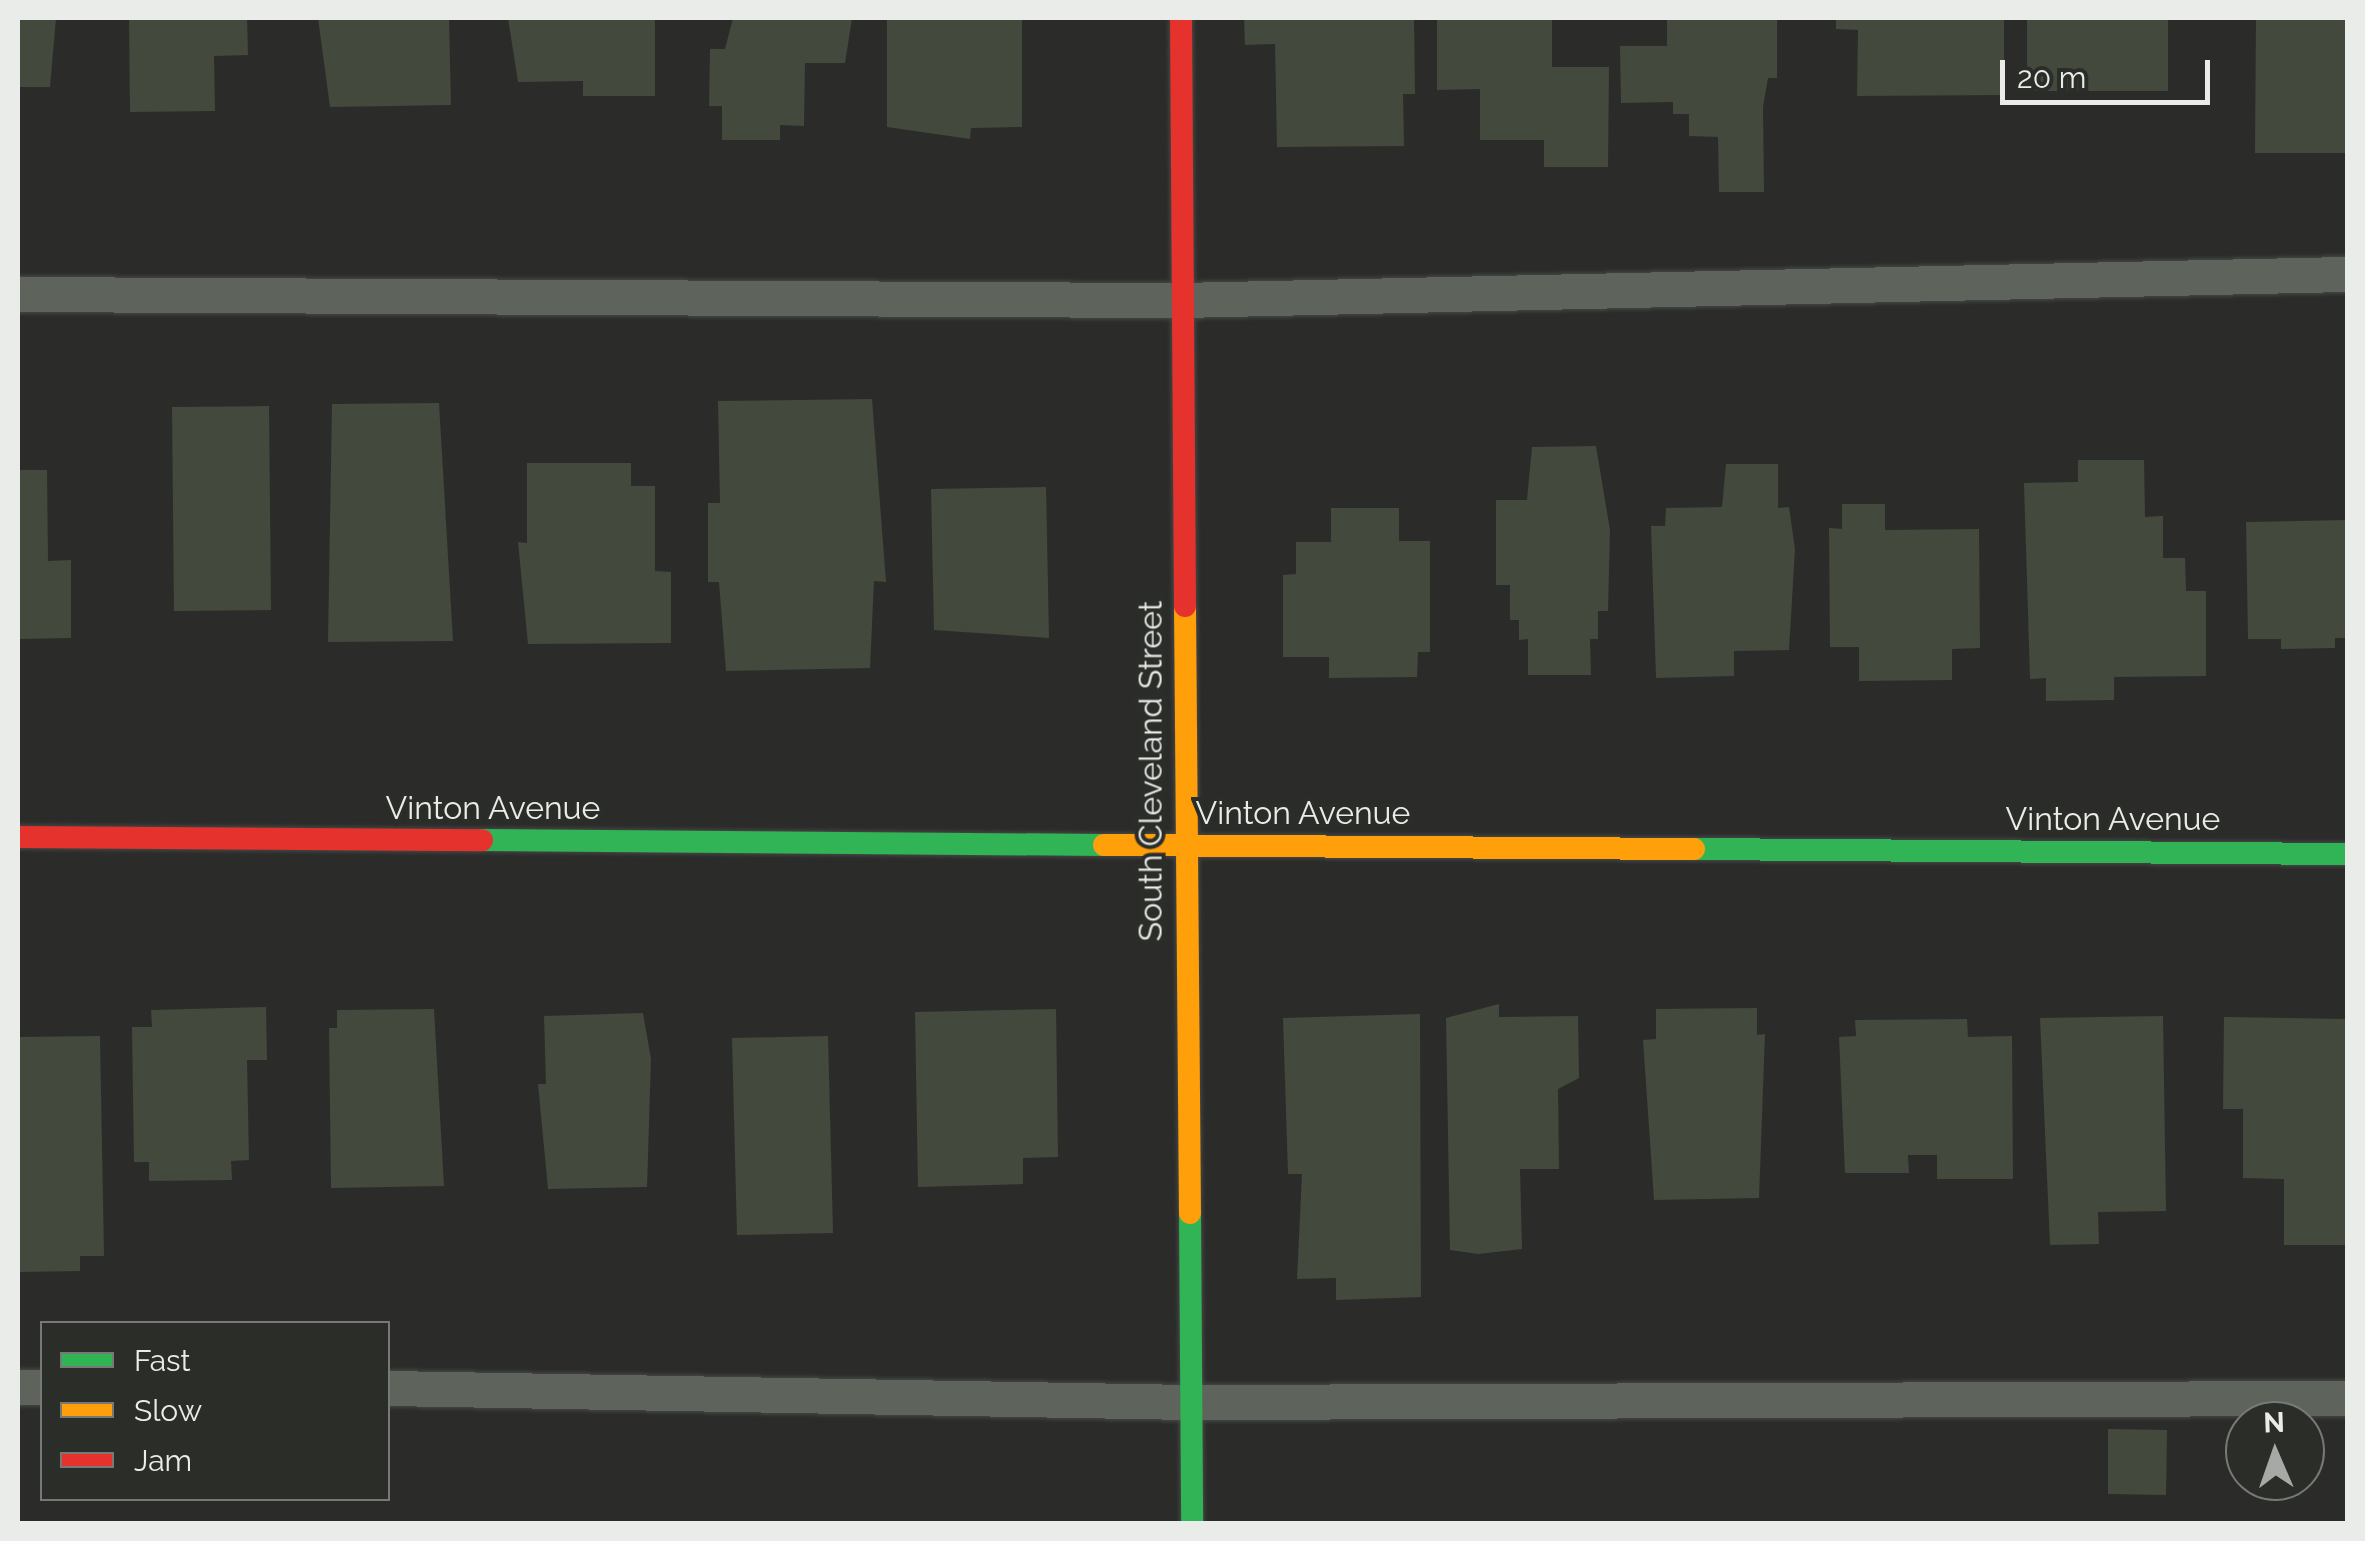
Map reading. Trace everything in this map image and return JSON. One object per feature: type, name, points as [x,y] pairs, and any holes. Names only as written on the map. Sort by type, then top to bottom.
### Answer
[{"type":"street","name":"South Cleveland Street","points":[[1181,18],[1183,845],[1192,1524]]},
{"type":"street","name":"Vinton Avenue","points":[[18,837],[2348,854]]},
{"type":"lane","points":[[18,294],[1182,300],[2348,274]]},
{"type":"lane","points":[[390,1388],[1190,1402],[2348,1398]]},
{"type":"building","points":[[18,18],[56,18],[50,87],[18,87]]},
{"type":"building","points":[[129,18],[247,18],[248,55],[214,56],[215,111],[130,112]]},
{"type":"building","points":[[318,18],[449,18],[451,105],[330,107]]},
{"type":"building","points":[[508,18],[655,18],[655,96],[583,96],[583,81],[518,82]]},
{"type":"building","points":[[733,18],[852,18],[845,63],[805,63],[804,126],[780,125],[780,140],[722,140],[722,106],[709,106],[710,49],[725,49]]},
{"type":"building","points":[[887,18],[1022,18],[1022,127],[971,128],[970,139],[887,127]]},
{"type":"building","points":[[1244,18],[1414,18],[1415,94],[1403,94],[1404,146],[1277,147],[1275,44],[1245,45]]},
{"type":"building","points":[[1437,18],[1552,18],[1552,67],[1609,67],[1608,167],[1544,167],[1544,140],[1480,140],[1480,89],[1437,90]]},
{"type":"building","points":[[1667,18],[1777,18],[1777,78],[1768,78],[1763,107],[1764,192],[1719,192],[1718,137],[1689,136],[1689,114],[1673,114],[1673,102],[1621,103],[1620,46],[1667,46]]},
{"type":"building","points":[[1836,18],[2004,18],[2004,95],[1857,96],[1858,30],[1836,29]]},
{"type":"building","points":[[2027,18],[2168,18],[2168,91],[2027,91]]},
{"type":"building","points":[[2256,18],[2348,18],[2348,153],[2255,153]]},
{"type":"building","points":[[872,399],[886,582],[874,581],[870,668],[726,671],[719,582],[708,582],[708,503],[720,503],[718,401]]},
{"type":"building","points":[[439,403],[453,641],[328,642],[332,404]]},
{"type":"building","points":[[269,406],[271,610],[174,611],[172,407]]},
{"type":"building","points":[[1596,446],[1610,530],[1608,611],[1598,611],[1598,639],[1590,639],[1591,675],[1528,675],[1528,639],[1519,640],[1519,620],[1510,620],[1510,585],[1496,585],[1496,500],[1527,500],[1532,447]]},
{"type":"building","points":[[2078,460],[2144,460],[2145,517],[2163,516],[2163,558],[2185,558],[2186,591],[2206,591],[2206,676],[2114,677],[2114,700],[2046,701],[2046,678],[2030,679],[2024,483],[2078,482]]},
{"type":"building","points":[[527,463],[631,463],[631,486],[655,486],[655,571],[671,572],[671,643],[528,644],[518,542],[527,543]]},
{"type":"building","points":[[1726,464],[1778,464],[1778,508],[1789,507],[1795,549],[1789,650],[1734,651],[1734,676],[1656,678],[1651,526],[1665,526],[1666,508],[1722,507]]},
{"type":"building","points":[[18,470],[47,470],[48,561],[71,560],[71,638],[18,639]]},
{"type":"building","points":[[1046,487],[1049,638],[934,630],[931,489]]},
{"type":"building","points":[[1842,504],[1885,504],[1885,530],[1979,529],[1980,648],[1952,649],[1952,680],[1859,681],[1859,647],[1830,647],[1829,528],[1842,529]]},
{"type":"building","points":[[1331,508],[1399,508],[1399,541],[1430,541],[1430,652],[1418,652],[1417,677],[1329,678],[1329,657],[1283,657],[1283,575],[1296,574],[1296,542],[1331,542]]},
{"type":"building","points":[[2348,520],[2348,638],[2335,638],[2335,648],[2281,649],[2281,639],[2248,639],[2246,522]]},
{"type":"building","points":[[1499,1004],[1499,1017],[1578,1016],[1579,1078],[1558,1089],[1559,1169],[1520,1169],[1522,1249],[1478,1254],[1450,1250],[1446,1018]]},
{"type":"building","points":[[266,1007],[267,1060],[247,1060],[249,1160],[231,1161],[232,1180],[149,1181],[149,1162],[134,1162],[132,1027],[152,1027],[151,1010]]},
{"type":"building","points":[[1757,1008],[1757,1035],[1765,1034],[1759,1198],[1654,1200],[1643,1040],[1656,1039],[1656,1009]]},
{"type":"building","points":[[434,1009],[444,1186],[331,1188],[329,1028],[337,1028],[337,1010]]},
{"type":"building","points":[[1056,1009],[1058,1157],[1023,1158],[1023,1184],[918,1187],[915,1012]]},
{"type":"building","points":[[643,1013],[651,1059],[647,1187],[548,1189],[538,1084],[546,1084],[544,1016]]},
{"type":"building","points":[[1420,1014],[1421,1297],[1336,1300],[1336,1278],[1297,1279],[1302,1174],[1288,1174],[1283,1018]]},
{"type":"building","points":[[2163,1016],[2166,1211],[2098,1212],[2099,1244],[2050,1245],[2040,1018]]},
{"type":"building","points":[[2224,1017],[2348,1019],[2348,1245],[2284,1245],[2284,1179],[2243,1178],[2243,1109],[2223,1109]]},
{"type":"building","points":[[1967,1019],[1968,1037],[2012,1036],[2013,1179],[1937,1179],[1937,1155],[1908,1155],[1909,1173],[1845,1173],[1839,1037],[1856,1036],[1855,1020]]},
{"type":"building","points":[[100,1036],[104,1256],[80,1256],[80,1271],[18,1272],[18,1037]]},
{"type":"building","points":[[828,1036],[833,1233],[737,1235],[732,1038]]},
{"type":"building","points":[[2108,1429],[2167,1430],[2166,1495],[2108,1494]]},
{"type":"traffic: fast","points":[[482,840],[1104,845]]},
{"type":"traffic: fast","points":[[1694,849],[2348,854]]},
{"type":"traffic: fast","points":[[1190,1213],[1192,1524]]},
{"type":"traffic: slow","points":[[1185,606],[1190,1213]]},
{"type":"traffic: slow","points":[[1104,845],[1694,849]]},
{"type":"traffic: jam","points":[[1181,18],[1185,606]]},
{"type":"traffic: jam","points":[[18,837],[482,840]]}]
